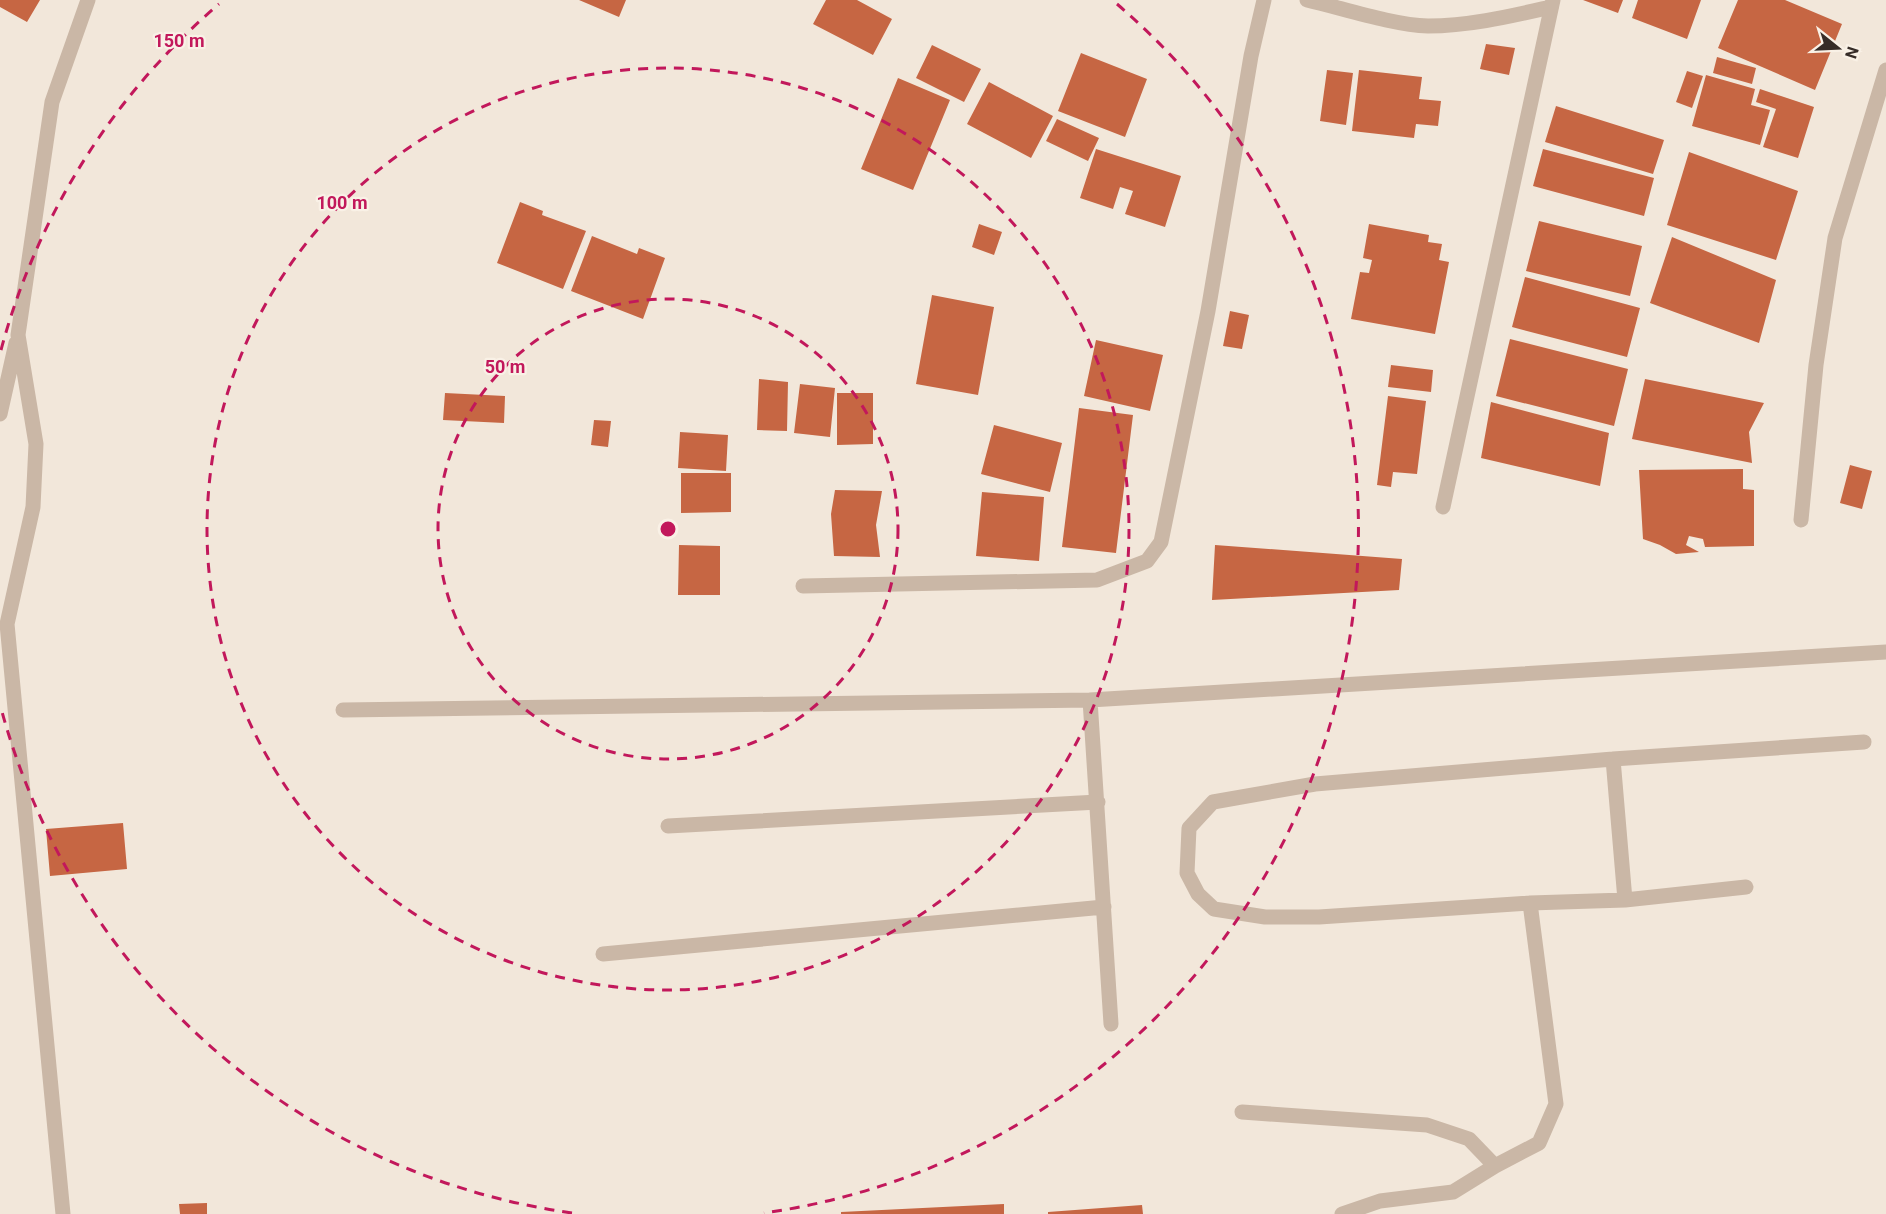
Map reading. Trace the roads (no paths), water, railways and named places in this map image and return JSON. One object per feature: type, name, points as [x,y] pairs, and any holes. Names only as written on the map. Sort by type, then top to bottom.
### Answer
[{"type":"street","points":[[0,414],[18,335],[52,102],[88,0]]},
{"type":"street","points":[[803,586],[1097,580],[1147,561],[1161,542],[1208,311],[1251,56],[1264,0]]},
{"type":"street","points":[[1307,0],[1394,21],[1426,26],[1460,25],[1552,4],[1443,507]]},
{"type":"street","points":[[1801,520],[1816,365],[1835,238],[1886,70]]},
{"type":"street","points":[[18,335],[36,444],[33,507],[4,625],[63,1214]]},
{"type":"street","points":[[343,710],[1090,700],[1886,652]]},
{"type":"street","points":[[1090,700],[1111,1024]]},
{"type":"street","points":[[1746,887],[1625,900],[1530,903],[1319,917],[1265,917],[1214,909],[1198,894],[1187,873],[1189,828],[1213,802],[1315,784],[1613,759],[1864,742]]},
{"type":"street","points":[[1613,759],[1625,900]]},
{"type":"street","points":[[668,826],[1098,802]]},
{"type":"street","points":[[1342,1214],[1380,1201],[1453,1192],[1539,1143],[1556,1104],[1530,903]]},
{"type":"street","points":[[603,954],[1104,908]]},
{"type":"street","points":[[1242,1112],[1427,1125],[1469,1139],[1495,1166]]}]
